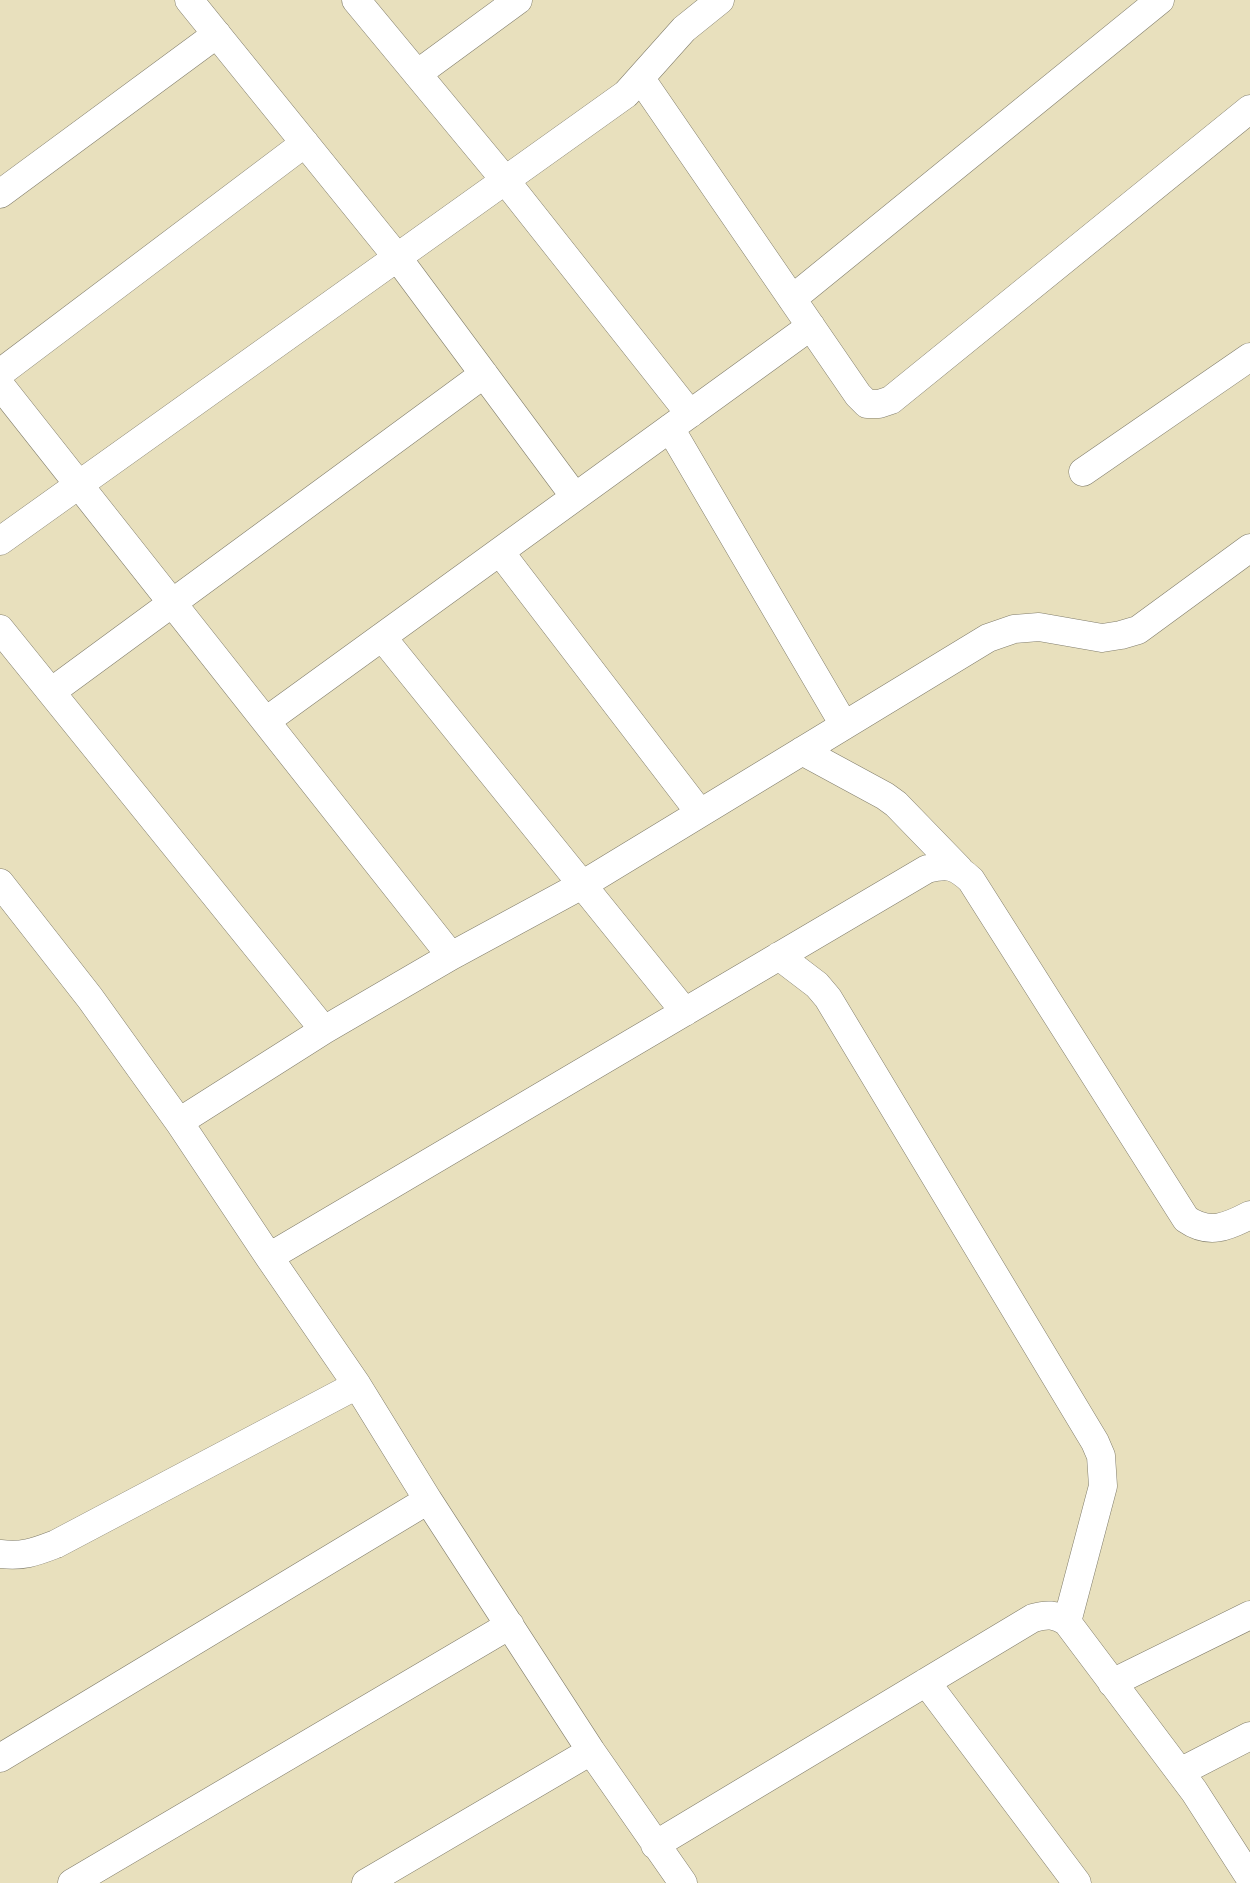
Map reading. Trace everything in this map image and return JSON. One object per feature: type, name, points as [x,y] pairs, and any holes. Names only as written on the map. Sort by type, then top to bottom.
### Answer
[{"type":"street","points":[[189,0],[397,257],[575,497]]},
{"type":"street","points":[[356,0],[505,180],[680,421],[844,725]]},
{"type":"street","points":[[417,74],[518,0]]},
{"type":"street","points":[[0,541],[626,94],[684,29],[720,0]]},
{"type":"street","points":[[792,299],[1160,0]]},
{"type":"street","points":[[0,194],[217,34]]},
{"type":"street","points":[[640,79],[858,395],[867,404],[879,404],[891,400],[1250,109]]},
{"type":"street","points":[[0,373],[305,144]]},
{"type":"street","points":[[266,721],[811,326]]},
{"type":"street","points":[[1083,472],[1250,357]]},
{"type":"street","points":[[51,692],[484,374]]},
{"type":"street","points":[[0,386],[451,956]]},
{"type":"street","points":[[179,1122],[324,1030],[451,956],[582,885],[988,638],[1014,629],[1040,627],[1102,638],[1138,630],[1250,548]]},
{"type":"street","points":[[500,552],[700,813]]},
{"type":"street","points":[[0,629],[324,1030]]},
{"type":"street","points":[[382,637],[685,1012]]},
{"type":"street","points":[[802,751],[885,796],[896,804],[971,880],[1186,1219],[1195,1225],[1208,1229],[1222,1227],[1250,1214]]},
{"type":"street","points":[[269,1257],[927,870],[942,865],[959,869]]},
{"type":"street","points":[[0,883],[90,998],[179,1122],[357,1385],[428,1500],[591,1751],[683,1883]]},
{"type":"street","points":[[780,956],[817,985],[828,998],[1098,1449],[1103,1471],[1103,1486],[1067,1622]]},
{"type":"street","points":[[0,1554],[16,1556],[56,1544],[357,1385]]},
{"type":"street","points":[[0,1758],[428,1500]]},
{"type":"street","points":[[655,1845],[1032,1618],[1046,1614],[1057,1616],[1067,1622],[1180,1772],[1250,1878]]},
{"type":"street","points":[[1112,1683],[1250,1615]]},
{"type":"street","points":[[72,1883],[510,1625]]},
{"type":"street","points":[[926,1682],[1077,1883]]},
{"type":"street","points":[[1180,1772],[1250,1736]]},
{"type":"street","points":[[366,1883],[591,1751]]}]
